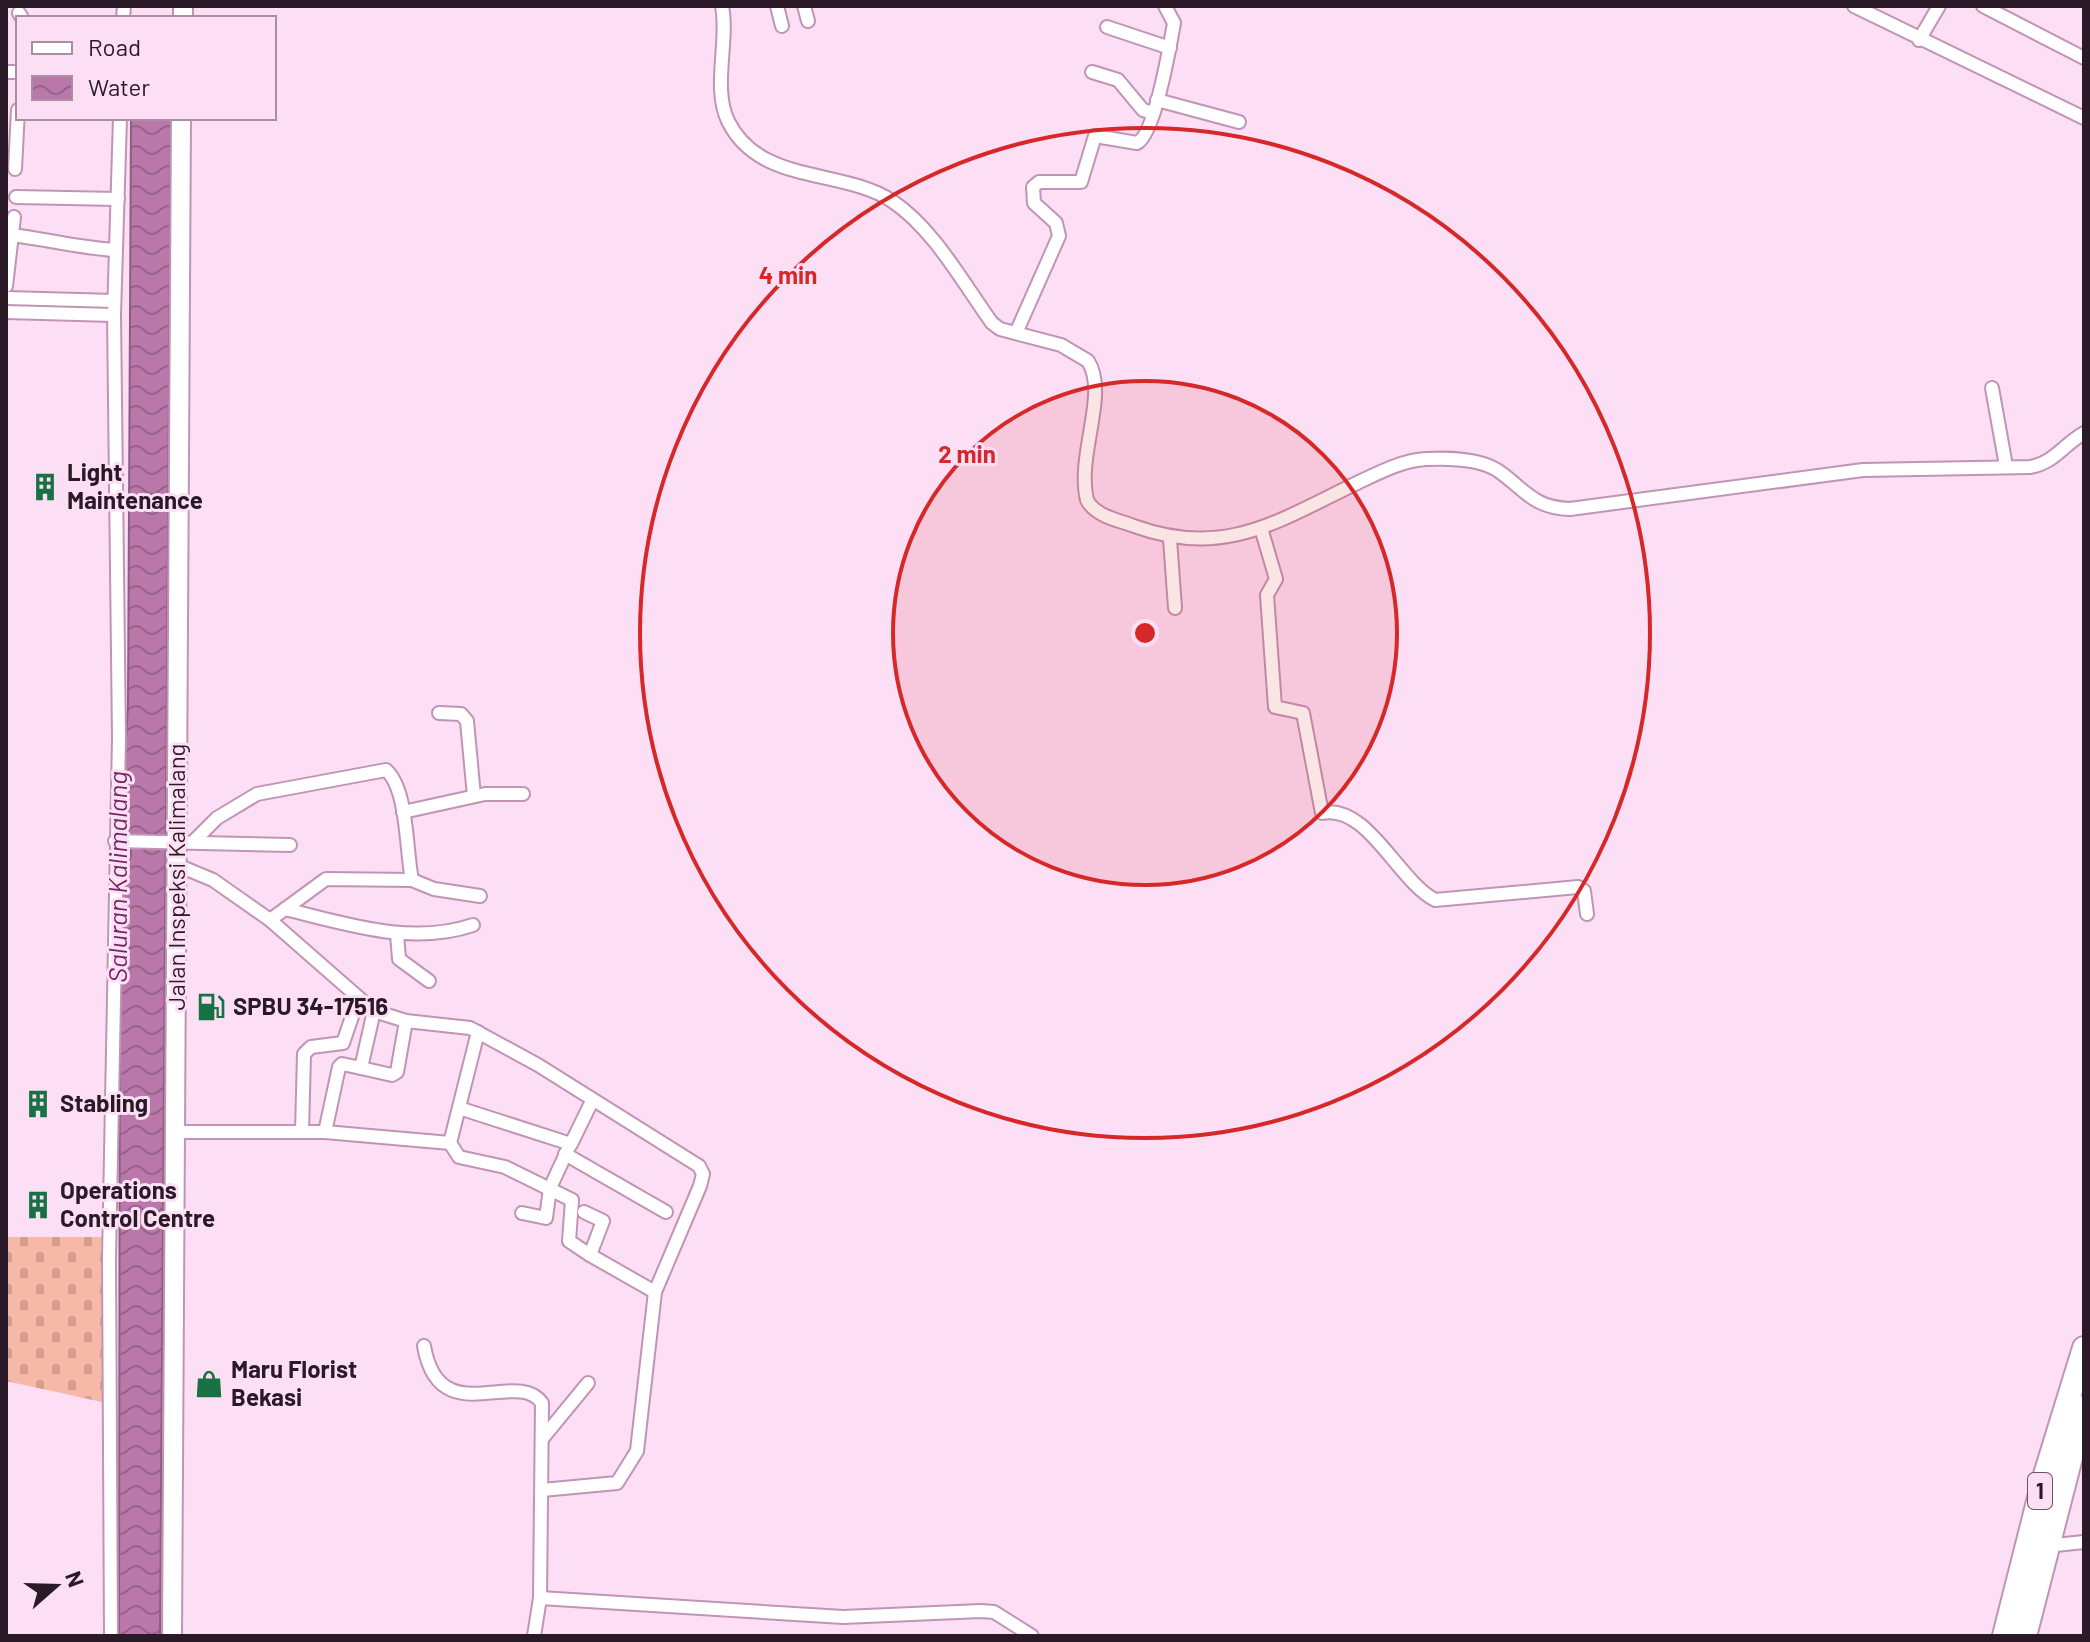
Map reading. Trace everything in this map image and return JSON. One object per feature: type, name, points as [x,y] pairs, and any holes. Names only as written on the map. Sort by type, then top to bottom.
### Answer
[{"type":"highway","name":"1","points":[[2004,1636],[2044,1478],[2084,1348]]},
{"type":"highway","name":"1","points":[[2025,1636],[2084,1407]]},
{"type":"main road","name":"Jalan Inspeksi Kalimalang","points":[[172,1636],[177,865],[180,840],[181,120]]},
{"type":"street","points":[[722,6],[723,105],[728,121],[741,140],[774,163],[792,170],[878,192],[917,221],[992,323],[1061,345],[1088,361],[1093,371],[1095,402],[1083,472],[1091,506],[1170,539],[1224,537],[1261,528],[1386,470],[1426,459],[1486,465],[1532,499],[1549,507],[1570,509],[1863,470],[2030,467],[2049,462],[2066,444],[2084,433]]},
{"type":"street","points":[[777,6],[782,26]]},
{"type":"street","points":[[804,6],[808,21]]},
{"type":"street","points":[[1016,333],[1059,236],[1056,223],[1034,203],[1033,187],[1039,182],[1081,182],[1095,136],[1139,142],[1155,106],[1170,48],[1174,23],[1165,6]]},
{"type":"street","points":[[1854,6],[2084,118]]},
{"type":"street","points":[[1919,40],[1939,6]]},
{"type":"street","points":[[1983,6],[2084,58]]},
{"type":"street","points":[[1107,27],[1170,48]]},
{"type":"street","points":[[1092,72],[1118,80],[1143,110],[1155,106],[1239,122]]},
{"type":"street","points":[[15,169],[10,154],[16,120]]},
{"type":"street","points":[[111,1636],[109,1259],[119,841],[114,301],[120,120]]},
{"type":"street","points":[[16,197],[118,199]]},
{"type":"street","points":[[6,286],[14,217]]},
{"type":"street","points":[[11,235],[52,240],[70,247],[115,250]]},
{"type":"street","points":[[6,298],[114,301]]},
{"type":"street","points":[[6,312],[114,315]]},
{"type":"street","points":[[1992,388],[2006,466]]},
{"type":"street","points":[[1261,528],[1276,579],[1267,595],[1275,707],[1303,713],[1322,813],[1338,812],[1351,818],[1379,843],[1416,887],[1435,900],[1578,887],[1584,891],[1587,914]]},
{"type":"street","points":[[1170,539],[1175,608]]},
{"type":"street","points":[[439,713],[461,714],[467,721],[474,796]]},
{"type":"street","points":[[180,840],[257,794],[381,770],[391,774],[403,812],[412,880]]},
{"type":"street","points":[[403,812],[474,796],[523,794]]},
{"type":"street","points":[[119,841],[180,840],[290,845]]},
{"type":"street","points":[[177,865],[213,880],[270,920],[374,1011],[406,1021],[440,1022],[478,1032],[538,1065],[689,1159],[703,1174],[655,1292],[637,1451],[622,1480],[542,1490]]},
{"type":"street","points":[[270,920],[326,879],[412,880],[434,889],[480,896]]},
{"type":"street","points":[[285,909],[397,934],[439,934],[473,925]]},
{"type":"street","points":[[397,934],[399,959],[429,981]]},
{"type":"street","points":[[302,1132],[304,1054],[311,1047],[343,1043],[358,999]]},
{"type":"street","points":[[361,1068],[374,1011]]},
{"type":"street","points":[[325,1132],[340,1065],[392,1075],[397,1072],[406,1021]]},
{"type":"street","points":[[478,1032],[450,1143],[459,1157],[505,1167],[573,1201],[569,1241],[655,1292]]},
{"type":"street","points":[[522,1213],[546,1218],[550,1188],[592,1101]]},
{"type":"street","points":[[459,1108],[568,1149],[666,1212]]},
{"type":"street","points":[[175,1132],[325,1132],[450,1143]]},
{"type":"street","points":[[584,1212],[603,1221],[590,1255]]},
{"type":"street","points":[[424,1346],[428,1368],[439,1385],[457,1391],[537,1396],[542,1403],[540,1598],[534,1636]]},
{"type":"street","points":[[542,1439],[588,1383]]},
{"type":"street","points":[[2046,1546],[2084,1542]]},
{"type":"street","points":[[540,1598],[843,1617],[994,1612],[1032,1636]]},
{"type":"green space","points":[[171,120],[181,120],[172,1636],[160,1636]]},
{"type":"green space","points":[[6,1237],[102,1237],[102,1402],[6,1381]]},
{"type":"water","points":[[131,120],[171,120],[160,1636],[119,1636],[120,893],[131,855],[130,838],[121,820],[128,705]]},
{"type":"place","name":"Light Maintenance","points":[[45,487]]},
{"type":"place","name":"SPBU 34-17516","points":[[211,1007]]},
{"type":"place","name":"Stabling","points":[[38,1104]]},
{"type":"place","name":"Operations Control Centre","points":[[38,1205]]},
{"type":"place","name":"Maru Florist Bekasi","points":[[209,1384]]},
{"type":"water label","name":"Saluran Kalimalang","points":[[118,877]]}]
